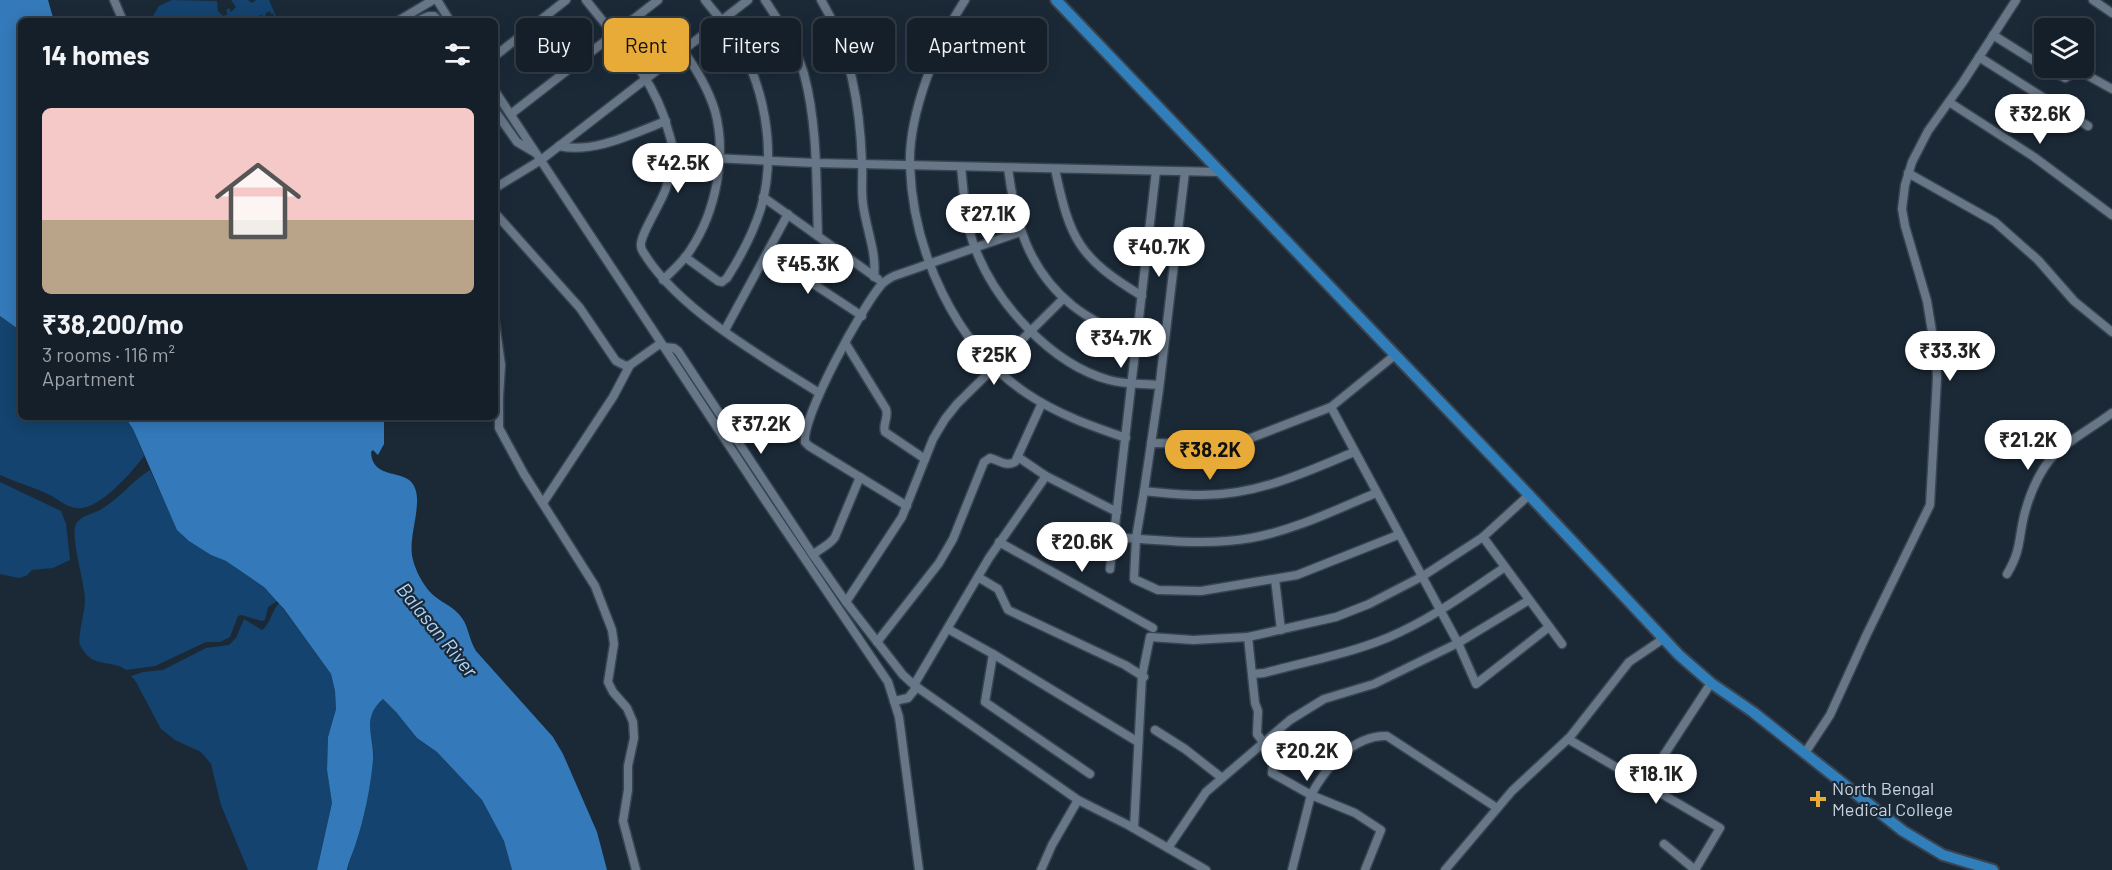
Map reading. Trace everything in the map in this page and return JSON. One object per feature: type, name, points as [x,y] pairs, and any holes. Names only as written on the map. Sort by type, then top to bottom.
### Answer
[{"type":"main road","points":[[1056,0],[1529,495],[1663,639],[1711,683],[1925,846],[1951,858],[1993,870]]},
{"type":"street","points":[[114,0],[122,18]]},
{"type":"street","points":[[404,18],[435,0],[448,18]]},
{"type":"street","points":[[498,54],[566,0]]},
{"type":"street","points":[[586,0],[604,22]]},
{"type":"street","points":[[635,18],[658,0]]},
{"type":"street","points":[[705,0],[719,18]]},
{"type":"street","points":[[724,18],[748,0]]},
{"type":"street","points":[[765,0],[787,36],[804,74],[811,110],[818,236]]},
{"type":"street","points":[[821,0],[836,29],[850,65],[859,115],[863,205],[875,258],[874,277]]},
{"type":"street","points":[[965,0],[941,44],[922,92],[909,165],[913,198],[930,263],[945,299],[958,322],[974,344],[1019,388],[1070,417],[1126,438]]},
{"type":"street","points":[[1805,753],[1830,715],[1930,505],[1937,378],[1936,356],[1927,301],[1904,217],[1903,196],[1908,173],[1928,131],[2016,0]]},
{"type":"street","points":[[2093,0],[2112,13]]},
{"type":"street","points":[[1993,35],[2034,60]]},
{"type":"street","points":[[689,45],[701,36]]},
{"type":"street","points":[[511,114],[604,43]]},
{"type":"street","points":[[1978,57],[2088,126]]},
{"type":"street","points":[[663,280],[685,257],[706,221],[720,159],[717,121],[713,105],[698,71],[689,58]]},
{"type":"street","points":[[643,72],[666,121],[673,156],[661,202],[641,240],[642,250],[663,280],[678,295],[725,330],[819,393]]},
{"type":"street","points":[[498,186],[559,146],[654,72]]},
{"type":"street","points":[[685,257],[722,282],[727,278],[750,238],[763,197],[769,161],[763,114],[757,87],[750,72]]},
{"type":"street","points":[[2092,78],[2112,89]]},
{"type":"street","points":[[498,95],[888,682],[899,717],[919,870]]},
{"type":"street","points":[[1949,102],[2034,157],[2112,215]]},
{"type":"street","points":[[498,115],[517,142],[539,157]]},
{"type":"street","points":[[559,146],[570,149],[588,147],[666,121]]},
{"type":"street","points":[[673,156],[815,163],[1221,172]]},
{"type":"street","points":[[961,166],[974,247],[996,290],[1031,332],[1077,366],[1107,380],[1132,385],[1144,383],[1159,385]]},
{"type":"street","points":[[1008,168],[1020,232],[1039,267],[1064,298],[1095,321],[1137,342]]},
{"type":"street","points":[[1055,169],[1067,220],[1088,256],[1109,274],[1142,296]]},
{"type":"street","points":[[1110,569],[1156,171]]},
{"type":"street","points":[[1185,172],[1159,385],[1136,538],[1134,579],[1158,590],[1201,591],[1275,579],[1297,575],[1398,535]]},
{"type":"street","points":[[1908,173],[1995,222],[2038,260],[2074,301],[2112,332]]},
{"type":"street","points":[[763,197],[883,284]]},
{"type":"street","points":[[725,330],[788,214]]},
{"type":"street","points":[[498,216],[580,308],[616,361],[622,365],[630,365]]},
{"type":"street","points":[[907,506],[805,442],[806,431],[819,393],[862,316],[883,284],[894,276],[1020,232]]},
{"type":"street","points":[[768,254],[862,316]]},
{"type":"street","points":[[846,602],[902,517],[933,439],[945,419],[1064,298]]},
{"type":"street","points":[[498,344],[501,365],[498,397],[499,428],[524,474],[595,586],[612,630],[614,644],[608,682],[613,692],[627,708],[633,722],[634,738],[628,766],[628,790],[623,822],[636,870]]},
{"type":"street","points":[[846,344],[886,409],[885,432],[925,459]]},
{"type":"street","points":[[543,503],[612,397],[630,365],[663,345],[674,348],[846,602],[915,686],[1078,800],[1134,828],[1206,870]]},
{"type":"street","points":[[1151,443],[1202,444],[1251,438],[1331,407],[1395,355]]},
{"type":"street","points":[[878,642],[949,547],[984,462],[990,458],[1010,464],[1015,462],[1042,403]]},
{"type":"street","points":[[1331,407],[1398,535],[1441,610],[1476,684],[1549,627]]},
{"type":"street","points":[[2007,574],[2017,557],[2024,514],[2031,493],[2043,470],[2060,449],[2112,413]]},
{"type":"street","points":[[1144,491],[1200,495],[1244,491],[1290,480],[1354,452]]},
{"type":"street","points":[[1018,457],[1046,476],[1117,512]]},
{"type":"street","points":[[894,701],[908,698],[999,542],[1046,476]]},
{"type":"street","points":[[813,555],[822,547],[830,544],[835,537],[860,477]]},
{"type":"street","points":[[1114,537],[1192,543],[1251,538],[1301,525],[1376,493]]},
{"type":"street","points":[[1134,828],[1138,742],[1150,637],[1193,640],[1248,637],[1336,617],[1369,604],[1423,576],[1483,537],[1529,495]]},
{"type":"street","points":[[1483,537],[1562,644]]},
{"type":"street","points":[[999,542],[1153,628]]},
{"type":"street","points":[[1253,674],[1264,674],[1389,637],[1441,610],[1505,567]]},
{"type":"street","points":[[978,577],[998,589],[1008,610],[1125,665],[1144,677]]},
{"type":"street","points":[[1275,579],[1281,630]]},
{"type":"street","points":[[1168,848],[1206,792],[1290,720],[1324,699],[1374,684],[1458,644],[1529,600]]},
{"type":"street","points":[[948,629],[1138,742]]},
{"type":"street","points":[[1248,637],[1255,703],[1258,711],[1257,734],[1274,757],[1272,773],[1311,795],[1355,813],[1381,830],[1365,870]]},
{"type":"street","points":[[1445,870],[1512,790],[1568,739],[1629,662],[1663,639]]},
{"type":"street","points":[[993,654],[985,702],[1090,774]]},
{"type":"street","points":[[1647,785],[1711,683]]},
{"type":"street","points":[[1155,729],[1222,778]]},
{"type":"street","points":[[1292,870],[1311,795],[1318,782],[1334,763],[1363,740],[1387,736],[1497,808]]},
{"type":"street","points":[[1568,739],[1720,828],[1695,870],[1664,844]]},
{"type":"street","points":[[1041,870],[1052,845],[1078,800]]},
{"type":"shaded area","points":[[172,0],[217,1],[218,11],[223,16],[228,14],[226,10],[229,8],[231,12],[236,7],[231,0],[248,0],[252,3],[256,0],[269,0],[277,18],[270,11],[265,14],[267,18],[264,18],[262,15],[258,18],[154,18],[159,6]]},
{"type":"shaded area","points":[[0,316],[18,329],[18,420],[127,420],[144,456],[114,490],[85,508],[72,507],[48,494],[0,475]]},
{"type":"shaded area","points":[[150,470],[178,530],[211,555],[226,561],[264,587],[277,601],[268,607],[265,620],[238,616],[230,637],[220,642],[206,642],[155,666],[126,670],[90,658],[80,645],[85,600],[75,531],[80,519],[107,506]]},
{"type":"shaded area","points":[[0,482],[61,511],[66,524],[70,560],[53,568],[32,570],[26,576],[19,578],[0,574]]},
{"type":"shaded area","points":[[279,603],[331,674],[335,691],[336,709],[328,737],[327,770],[332,803],[317,870],[248,870],[221,805],[211,764],[201,752],[175,740],[161,729],[131,676],[163,670],[206,648],[229,645],[236,638],[244,619],[262,630]]},
{"type":"shaded area","points":[[383,699],[417,738],[437,752],[482,800],[504,841],[512,870],[348,870],[367,802],[373,760],[370,721],[376,707]]},
{"type":"water","points":[[0,0],[48,0],[53,18],[18,18],[18,329],[0,316]]},
{"type":"water","name":"Balasan River","points":[[127,420],[384,420],[384,444],[378,455],[373,450],[371,452],[373,461],[383,471],[404,477],[414,486],[417,510],[412,537],[412,555],[418,573],[424,585],[433,594],[459,614],[476,651],[553,737],[563,754],[597,832],[607,870],[512,870],[504,841],[482,800],[437,752],[417,738],[383,699],[376,706],[370,721],[373,752],[371,780],[362,824],[347,870],[317,870],[332,803],[327,770],[328,737],[336,709],[331,674],[284,609],[264,587],[226,561],[211,555],[189,541],[177,530]]},
{"type":"place","name":"North Bengal Medical College","points":[[1818,799]]}]
